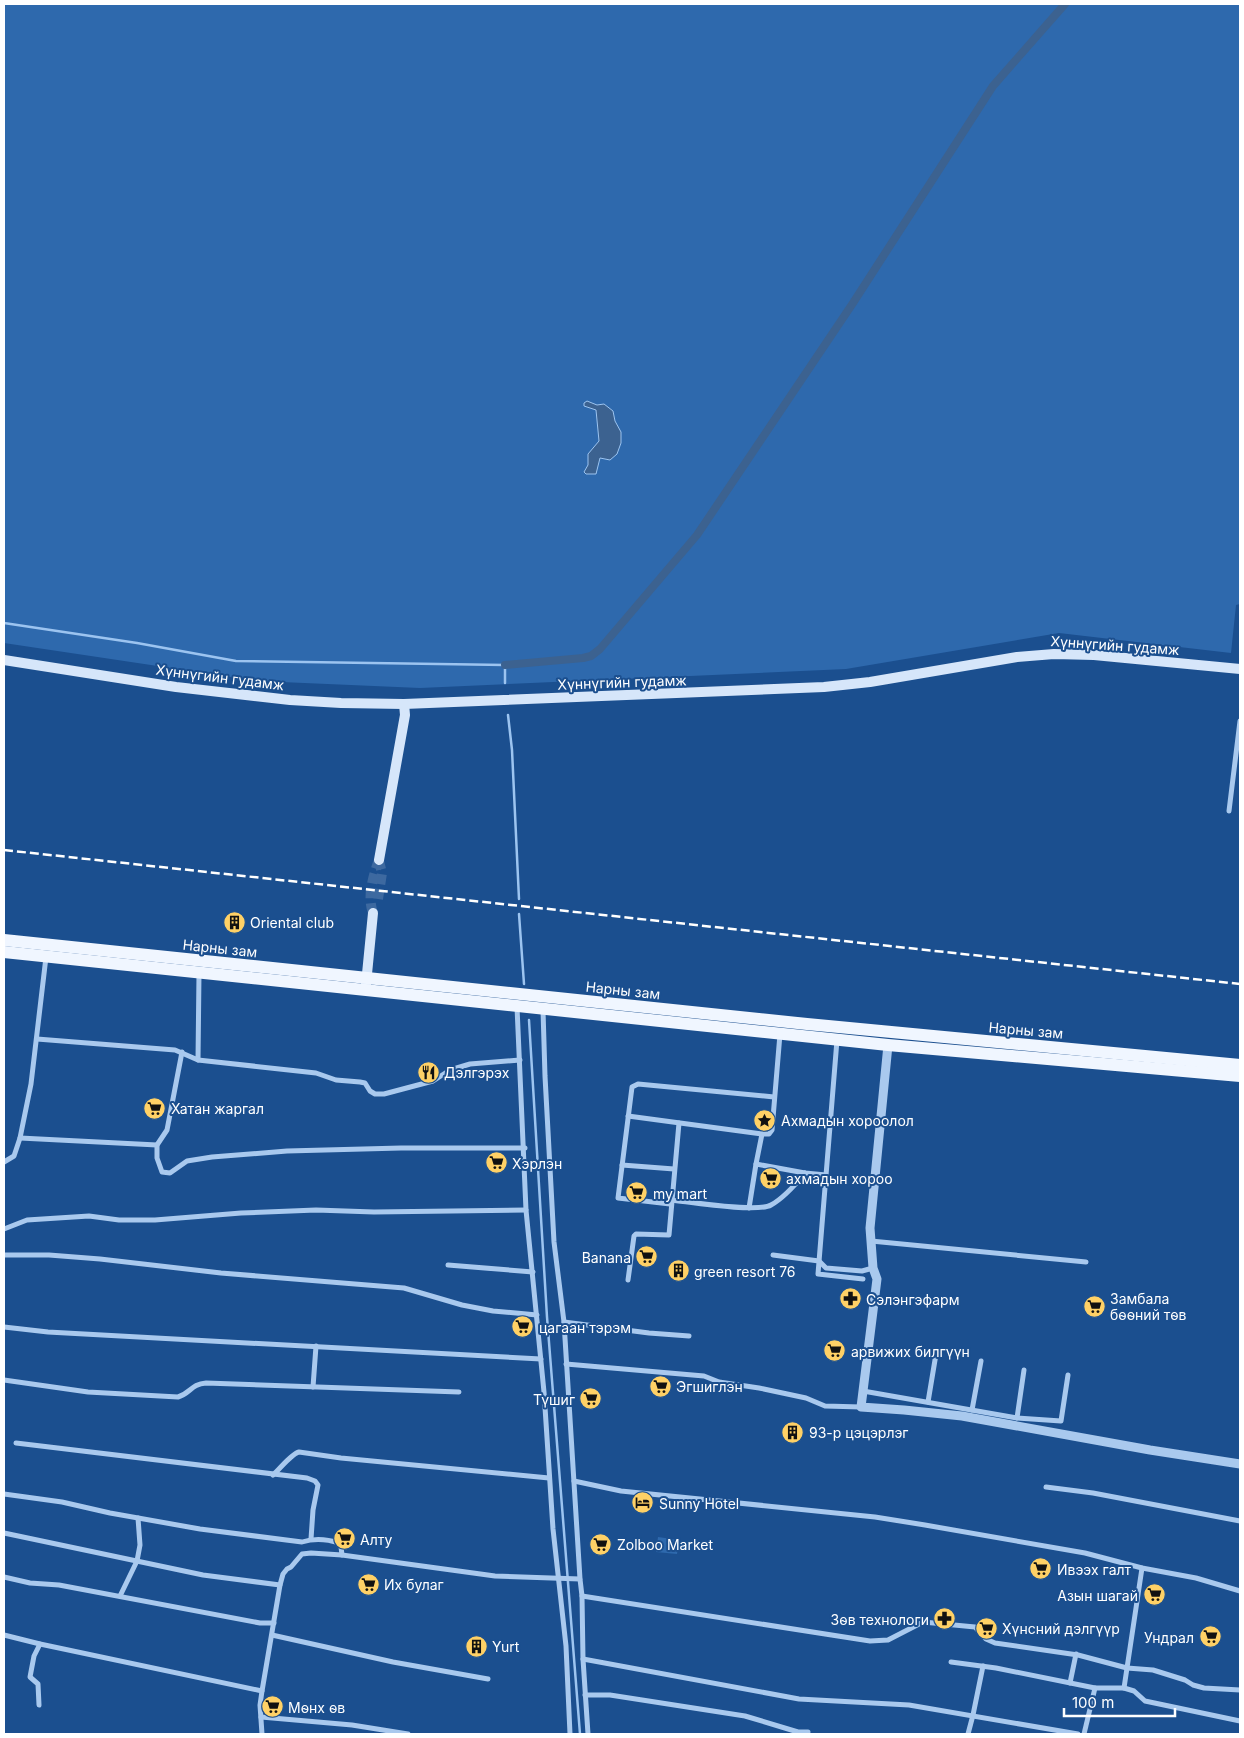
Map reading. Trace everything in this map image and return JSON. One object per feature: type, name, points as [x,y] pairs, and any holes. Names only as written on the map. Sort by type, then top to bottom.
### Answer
[{"type":"main road","name":"Хүннүгийн гудамж","points":[[4,660],[176,687],[244,695],[317,702],[404,704],[824,687],[870,682],[1017,657],[1054,654],[1094,655],[1240,669]]},
{"type":"main road","points":[[379,860],[405,716],[404,704]]},
{"type":"main road","points":[[366,984],[373,913]]},
{"type":"main road","name":"Нарны зам","points":[[4,940],[200,967]]},
{"type":"main road","name":"Нарны зам","points":[[4,952],[200,967],[518,1001],[896,1033],[1240,1065]]},
{"type":"main road","name":"Нарны зам","points":[[518,1001],[543,1009],[837,1040],[1240,1076]]},
{"type":"street","points":[[1229,811],[1240,720]]},
{"type":"street","points":[[4,1162],[14,1156],[20,1138],[31,1084],[46,956]]},
{"type":"street","points":[[198,1060],[200,967]]},
{"type":"street","points":[[518,1001],[526,1210],[541,1359],[549,1478],[566,1646],[570,1734]]},
{"type":"street","points":[[543,1009],[554,1242],[564,1322],[582,1596],[583,1659],[588,1734]]},
{"type":"street","points":[[628,1116],[769,1134],[772,1130],[780,1034]]},
{"type":"street","points":[[36,1039],[175,1050],[198,1060],[316,1073],[336,1080],[365,1083],[370,1091],[375,1094],[384,1094],[433,1082],[450,1070],[470,1064],[520,1060]]},
{"type":"street","points":[[837,1040],[818,1274],[863,1279]]},
{"type":"street","points":[[861,1407],[877,1279],[873,1268],[870,1228],[888,1045]]},
{"type":"street","points":[[182,1052],[168,1130],[158,1145],[157,1158],[162,1172],[170,1173],[187,1161],[287,1151],[401,1148],[525,1148]]},
{"type":"street","points":[[774,1097],[638,1084],[632,1087],[618,1198],[765,1208],[772,1205],[805,1173]]},
{"type":"street","points":[[628,1280],[634,1236],[636,1234],[669,1235],[679,1123]]},
{"type":"street","points":[[749,1208],[762,1134]]},
{"type":"street","points":[[20,1138],[158,1145]]},
{"type":"street","points":[[622,1164],[674,1169]]},
{"type":"street","points":[[756,1164],[826,1175]]},
{"type":"street","points":[[4,1229],[27,1220],[89,1216],[120,1220],[155,1220],[296,1211],[526,1210]]},
{"type":"street","points":[[871,1241],[1086,1262]]},
{"type":"street","points":[[4,1255],[100,1258],[221,1273],[404,1288],[462,1305],[493,1311],[537,1315]]},
{"type":"street","points":[[772,1255],[819,1261],[826,1268],[862,1271],[873,1268]]},
{"type":"street","points":[[448,1265],[532,1272]]},
{"type":"street","points":[[564,1322],[649,1333],[690,1336]]},
{"type":"street","points":[[4,1327],[48,1332],[541,1359]]},
{"type":"street","points":[[313,1387],[316,1346]]},
{"type":"street","points":[[928,1402],[936,1354]]},
{"type":"street","points":[[972,1410],[981,1361]]},
{"type":"street","points":[[566,1364],[704,1376],[719,1382],[806,1398],[825,1406],[904,1410],[962,1416],[1150,1450],[1240,1464]]},
{"type":"street","points":[[1016,1418],[1024,1370]]},
{"type":"street","points":[[863,1391],[1016,1418],[1061,1421],[1068,1375]]},
{"type":"street","points":[[4,1380],[88,1392],[178,1397],[184,1395],[198,1383],[459,1392]]},
{"type":"street","points":[[16,1443],[307,1478],[318,1485],[313,1510],[312,1539]]},
{"type":"street","points":[[273,1475],[284,1466],[294,1453],[299,1452],[377,1462],[549,1478]]},
{"type":"street","points":[[574,1481],[621,1490],[876,1516],[1085,1553],[1142,1568],[1196,1578],[1240,1591]]},
{"type":"street","points":[[1046,1487],[1093,1493],[1240,1521]]},
{"type":"street","points":[[4,1494],[62,1502],[200,1529],[302,1542],[312,1539],[331,1540],[339,1543],[342,1547],[342,1555]]},
{"type":"street","points":[[120,1596],[137,1560],[140,1545],[138,1518]]},
{"type":"street","points":[[4,1533],[203,1575],[280,1585]]},
{"type":"street","points":[[302,1542],[302,1554]]},
{"type":"street","points":[[262,1734],[262,1691],[280,1585],[283,1574],[302,1554],[342,1555],[495,1576],[560,1580],[580,1579]]},
{"type":"street","points":[[1124,1688],[1142,1568]]},
{"type":"street","points":[[4,1577],[30,1583],[59,1585],[274,1623]]},
{"type":"street","points":[[582,1596],[870,1641],[888,1640],[923,1622],[975,1627],[986,1639],[994,1642],[1076,1654],[1127,1668],[1153,1670],[1204,1688],[1240,1690]]},
{"type":"street","points":[[4,1635],[262,1691]]},
{"type":"street","points":[[272,1635],[392,1662],[488,1679]]},
{"type":"street","points":[[39,1705],[38,1684],[30,1677],[34,1656],[40,1644]]},
{"type":"street","points":[[1070,1682],[1076,1654]]},
{"type":"street","points":[[583,1659],[799,1699],[909,1705],[1078,1734]]},
{"type":"street","points":[[951,1662],[983,1666],[1095,1688],[1124,1688],[1134,1691],[1146,1701],[1240,1721]]},
{"type":"street","points":[[968,1734],[983,1666]]},
{"type":"street","points":[[1084,1734],[1095,1688]]},
{"type":"street","points":[[585,1695],[610,1695],[745,1716],[798,1732],[808,1732]]},
{"type":"street","points":[[261,1717],[352,1725],[408,1734]]},
{"type":"shaded area","points":[[4,4],[1240,4],[1240,604],[1236,605],[1231,653],[1059,633],[846,669],[420,688],[258,681],[4,643]]},
{"type":"shaded area","points":[[587,401],[597,405],[604,404],[613,411],[615,421],[621,432],[621,443],[617,454],[610,460],[600,458],[596,474],[586,474],[584,472],[588,465],[588,454],[599,441],[596,410],[584,406],[584,403]]},
{"type":"shaded area","points":[[658,1537],[679,1540],[677,1554],[656,1552]]},
{"type":"waterway","points":[[505,665],[591,656],[600,649],[697,535],[853,303],[993,86],[1065,4]]},
{"type":"waterway","points":[[4,623],[137,643],[236,661],[505,665],[505,683]]},
{"type":"waterway","points":[[508,715],[512,750],[519,899]]},
{"type":"waterway","points":[[519,914],[524,984]]},
{"type":"waterway","points":[[529,1020],[547,1317],[580,1734]]},
{"type":"tunnel","points":[[373,913],[371,893],[379,860]]},
{"type":"tunnel","points":[[378,899],[382,873],[379,861]]},
{"type":"railway","points":[[4,850],[1240,984]]},
{"type":"place","name":"Oriental club","points":[[234,922]]},
{"type":"place","name":"Дэлгэрэх","points":[[428,1072]]},
{"type":"place","name":"Хатан жаргал","points":[[155,1108]]},
{"type":"place","name":"Ахмадын хороолол","points":[[765,1120]]},
{"type":"place","name":"Хэрлэн","points":[[496,1163]]},
{"type":"place","name":"ахмадын хороо","points":[[770,1178]]},
{"type":"place","name":"my mart","points":[[637,1193]]},
{"type":"place","name":"Banana","points":[[647,1257]]},
{"type":"place","name":"green resort 76","points":[[678,1271]]},
{"type":"place","name":"Сэлэнгэфарм","points":[[850,1299]]},
{"type":"place","name":"Замбала бөөний төв","points":[[1094,1306]]},
{"type":"place","name":"цагаан тэрэм","points":[[523,1327]]},
{"type":"place","name":"арвижих билгүүн","points":[[835,1351]]},
{"type":"place","name":"Эгшиглэн","points":[[660,1386]]},
{"type":"place","name":"Түшиг","points":[[591,1399]]},
{"type":"place","name":"93-р цэцэрлэг","points":[[793,1432]]},
{"type":"place","name":"Sunny Hotel","points":[[643,1503]]},
{"type":"place","name":"Алту","points":[[344,1539]]},
{"type":"place","name":"Zolboo Market","points":[[601,1544]]},
{"type":"place","name":"Ивээх галт","points":[[1041,1569]]},
{"type":"place","name":"Их булаг","points":[[368,1584]]},
{"type":"place","name":"Азын шагай","points":[[1154,1595]]},
{"type":"place","name":"Зөв технологи","points":[[945,1619]]},
{"type":"place","name":"Хүнсний дэлгүүр","points":[[986,1628]]},
{"type":"place","name":"Ундрал","points":[[1210,1637]]},
{"type":"place","name":"Yurt","points":[[476,1646]]},
{"type":"place","name":"Мөнх өв","points":[[272,1707]]}]
